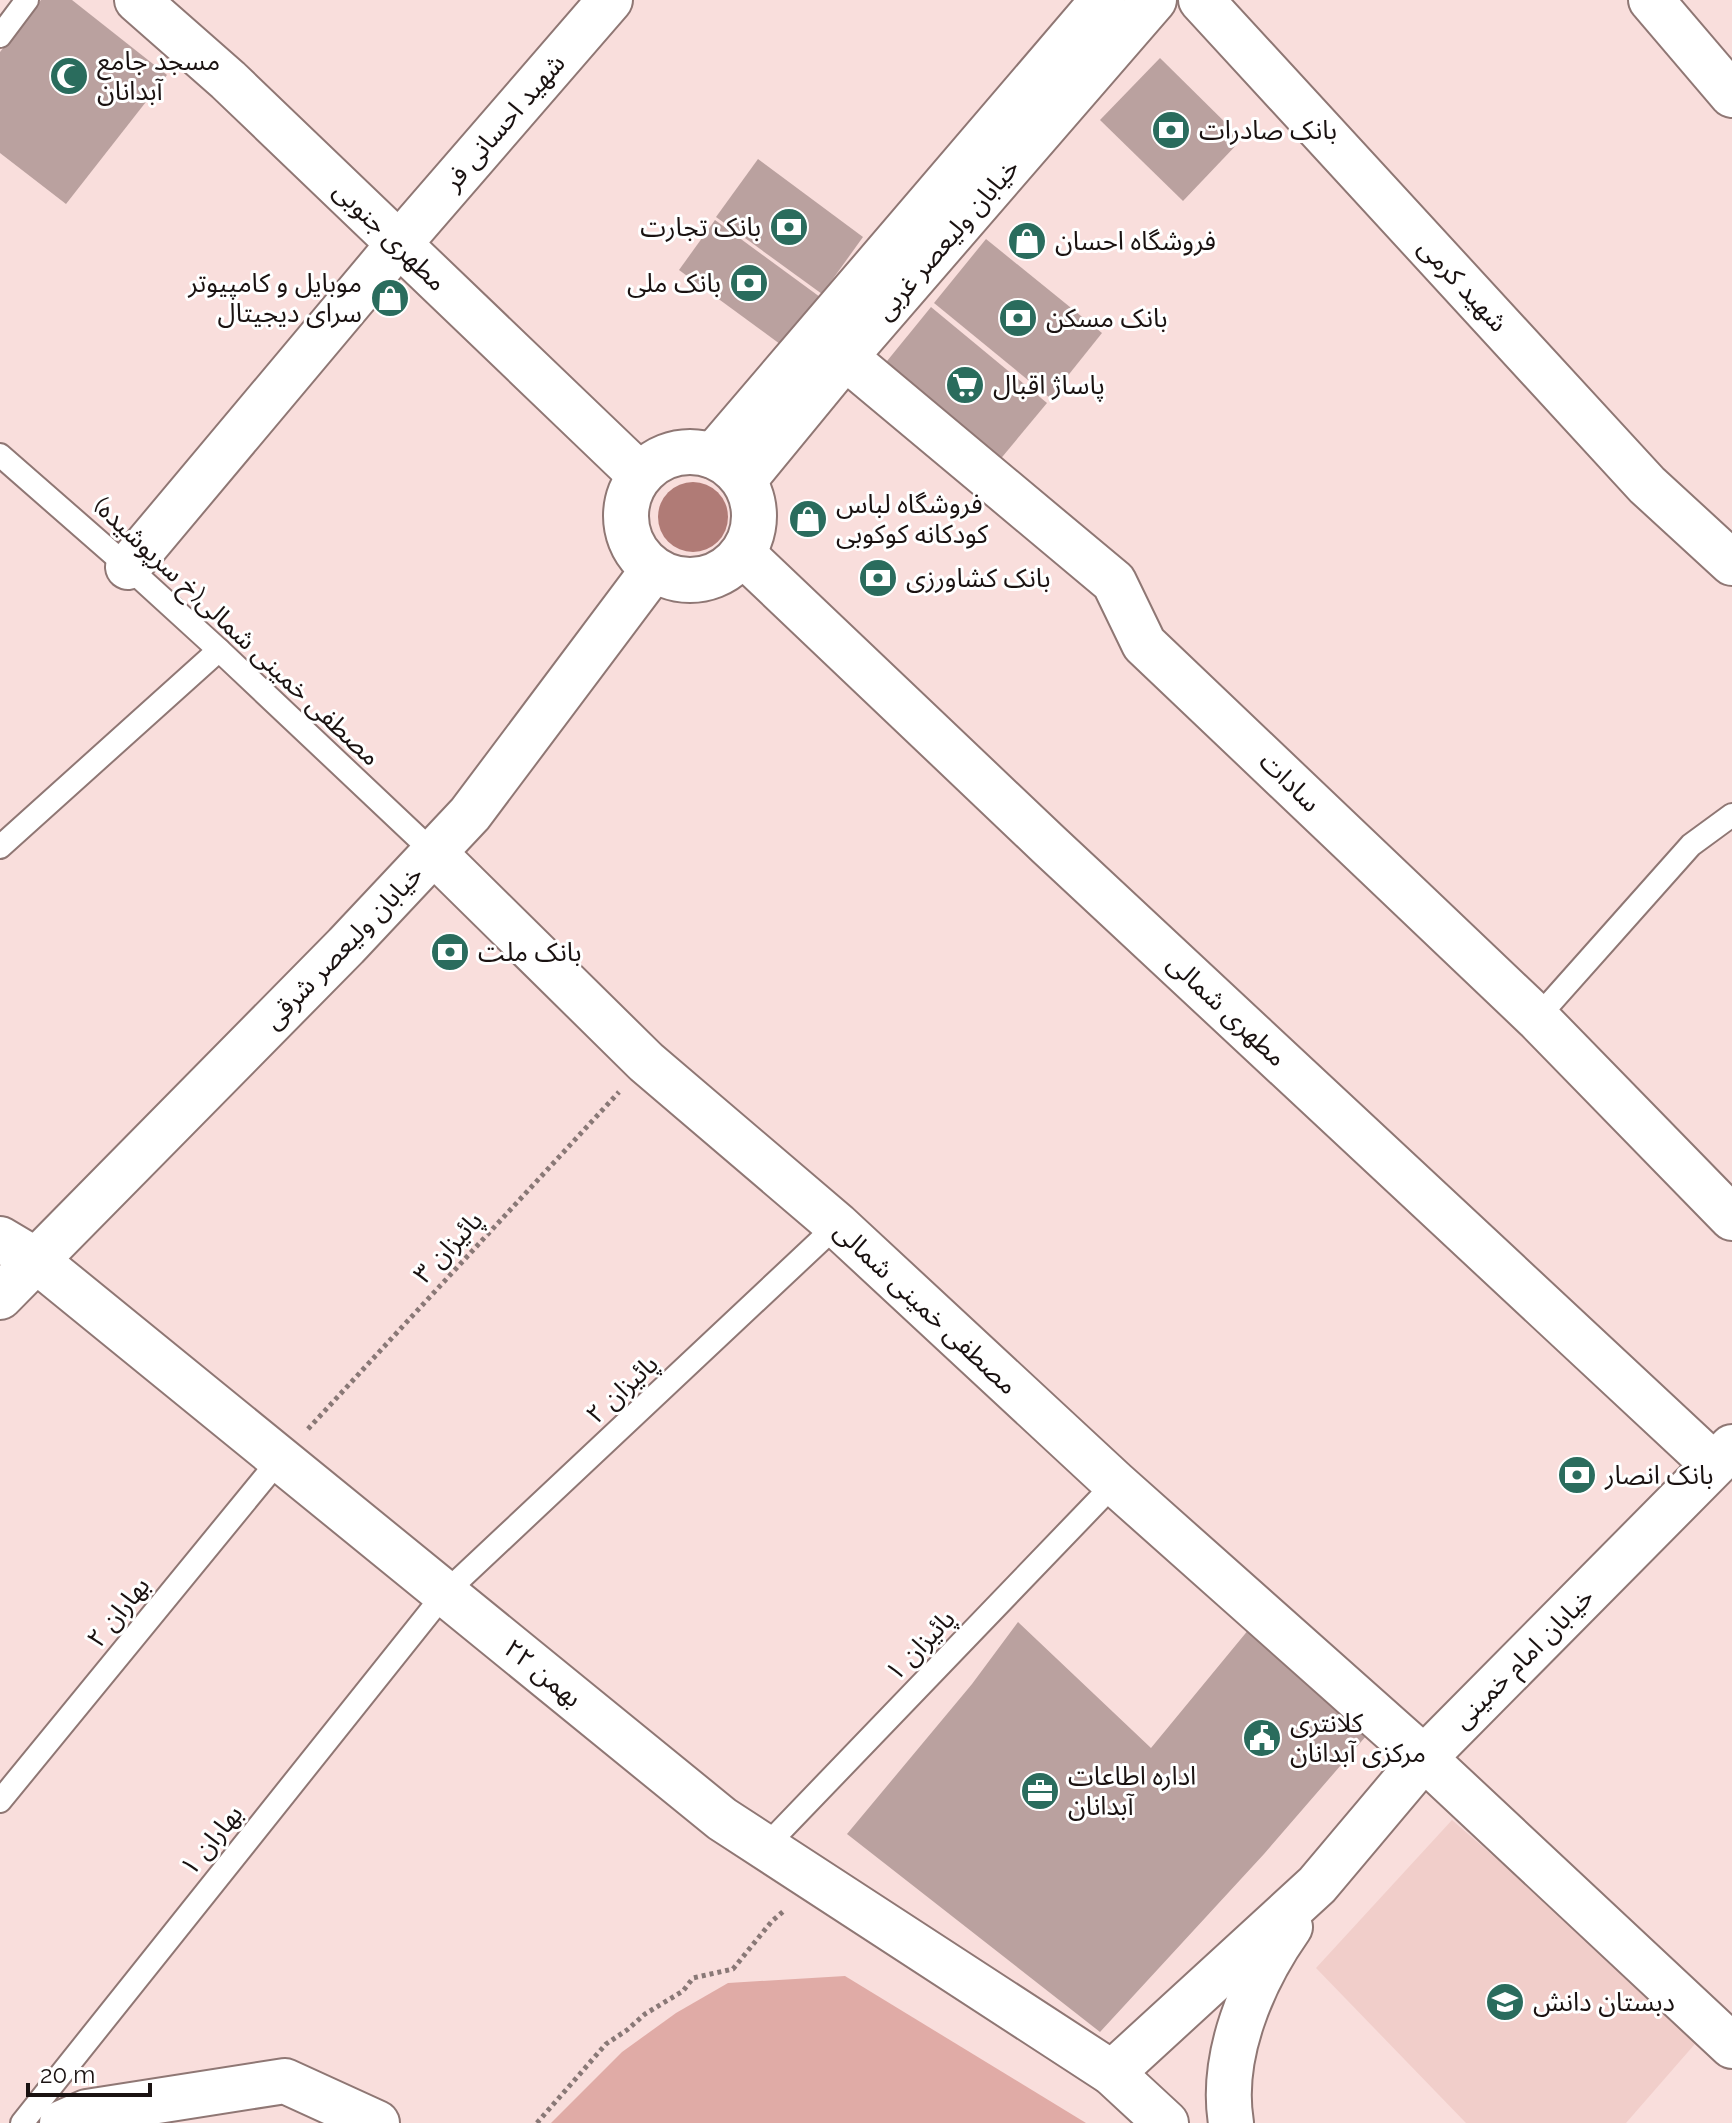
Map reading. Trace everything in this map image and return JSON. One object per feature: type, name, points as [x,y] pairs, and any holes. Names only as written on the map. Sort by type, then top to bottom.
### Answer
[{"type":"main road","name":"مطهری جنوبی","points":[[137,0],[228,80],[640,475]]},
{"type":"main road","name":"شهید احسانی فر","points":[[128,567],[398,245],[610,0]]},
{"type":"main road","points":[[728,468],[1103,0]]},
{"type":"main road","name":"خیابان ولیعصر غربی","points":[[728,468],[845,357],[1154,0]]},
{"type":"main road","name":"شهید کرمی","points":[[1201,0],[1647,485],[1732,563]]},
{"type":"main road","points":[[1651,0],[1732,95]]},
{"type":"main road","name":"سادات","points":[[845,357],[1114,582],[1144,644],[1537,1018],[1732,1218]]},
{"type":"main road","points":[[694,451],[728,468],[752,498],[755,517],[752,537],[743,554],[729,569],[701,580],[671,578],[653,570],[638,555],[628,536],[625,515],[629,494],[640,475],[655,462],[673,454],[694,451]]},
{"type":"main road","name":"مطهری شمالی","points":[[743,554],[1049,845],[1723,1456]]},
{"type":"main road","name":"خیابان ولیعصر شرقی","points":[[0,1297],[346,946],[470,814],[653,570]]},
{"type":"main road","name":"مصطفی خمینی شمالی","points":[[433,852],[646,1062],[837,1225],[1115,1483],[1424,1758],[1732,2046]]},
{"type":"main road","name":"۲۲ بهمن","points":[[0,1239],[37,1261],[722,1819],[1112,2073],[1166,2123]]},
{"type":"main road","name":"خیابان امام خمینی","points":[[1112,2073],[1317,1885],[1424,1758],[1723,1456]]},
{"type":"main road","points":[[1231,2123],[1229,2076],[1238,2033],[1277,1946],[1317,1885]]},
{"type":"main road","points":[[62,2123],[87,2112],[285,2081],[377,2123]]},
{"type":"lane","points":[[0,36],[27,0]]},
{"type":"lane","name":"مصطفی خمینی شمالی(خ سرپوشیده)","points":[[0,455],[219,650],[433,852]]},
{"type":"lane","points":[[0,847],[219,650]]},
{"type":"lane","points":[[1537,1018],[1691,845],[1732,815]]},
{"type":"lane","name":"پائیزان ۲","points":[[445,1593],[837,1225]]},
{"type":"lane","name":"بهاران ۲","points":[[0,1801],[280,1459]]},
{"type":"lane","name":"پائیزان ۱","points":[[766,1846],[1115,1483]]},
{"type":"lane","name":"بهاران ۱","points":[[22,2123],[445,1593]]},
{"type":"path","name":"پائیزان ۳","points":[[280,1459],[646,1062]]},
{"type":"path","points":[[537,2123],[606,2044],[645,2014],[683,1991],[693,1978],[733,1969],[772,1921],[794,1904],[814,1878]]},
{"type":"shaded area","points":[[693,482],[718,492],[728,517],[718,542],[693,552],[668,542],[658,517],[668,492]]},
{"type":"shaded area","name":"دبستان دانش","points":[[1452,1820],[1701,2037],[1626,2123],[1466,2123],[1316,1968]]},
{"type":"shaded area","points":[[845,1976],[1086,2123],[551,2123],[622,2052],[676,2013],[728,1983]]},
{"type":"building","name":"مسجد جامع آبدانان","points":[[41,0],[72,0],[167,75],[66,204],[0,153],[0,52]]},
{"type":"building","name":"بانک صادرات","points":[[1160,58],[1242,139],[1183,201],[1100,120]]},
{"type":"building","name":"بانک تجارت","points":[[758,159],[863,237],[822,294],[716,217]]},
{"type":"building","name":"بانک ملی","points":[[715,220],[820,297],[784,347],[679,270]]},
{"type":"building","name":"بانک مسکن","points":[[986,239],[1102,333],[1050,398],[934,303]]},
{"type":"building","name":"پاساژ اقبال","points":[[931,307],[1047,403],[998,462],[883,366]]},
{"type":"building","name":"اداره اطاعات آبدانان","points":[[1018,1622],[1151,1748],[1254,1623],[1373,1728],[1264,1854],[1100,2032],[847,1834],[972,1684]]},
{"type":"place","name":"مسجد جامع آبدانان","points":[[69,76]]},
{"type":"place","name":"بانک صادرات","points":[[1171,130]]},
{"type":"place","name":"بانک تجارت","points":[[789,227]]},
{"type":"place","name":"فروشگاه احسان","points":[[1027,241]]},
{"type":"place","name":"بانک ملی","points":[[749,283]]},
{"type":"place","name":"موبایل و کامپیوتر سرای دیجیتال","points":[[390,298]]},
{"type":"place","name":"بانک مسکن","points":[[1018,318]]},
{"type":"place","name":"پاساژ اقبال","points":[[965,385]]},
{"type":"place","name":"فروشگاه لباس کودکانه کوکوبی","points":[[808,519]]},
{"type":"place","name":"بانک کشاورزی","points":[[878,578]]},
{"type":"place","name":"بانک ملت","points":[[450,952]]},
{"type":"place","name":"بانک انصار","points":[[1577,1475]]},
{"type":"place","name":"کلانتری مرکزی آبدانان","points":[[1262,1738]]},
{"type":"place","name":"اداره اطاعات آبدانان","points":[[1040,1791]]},
{"type":"place","name":"دبستان دانش","points":[[1505,2002]]}]
